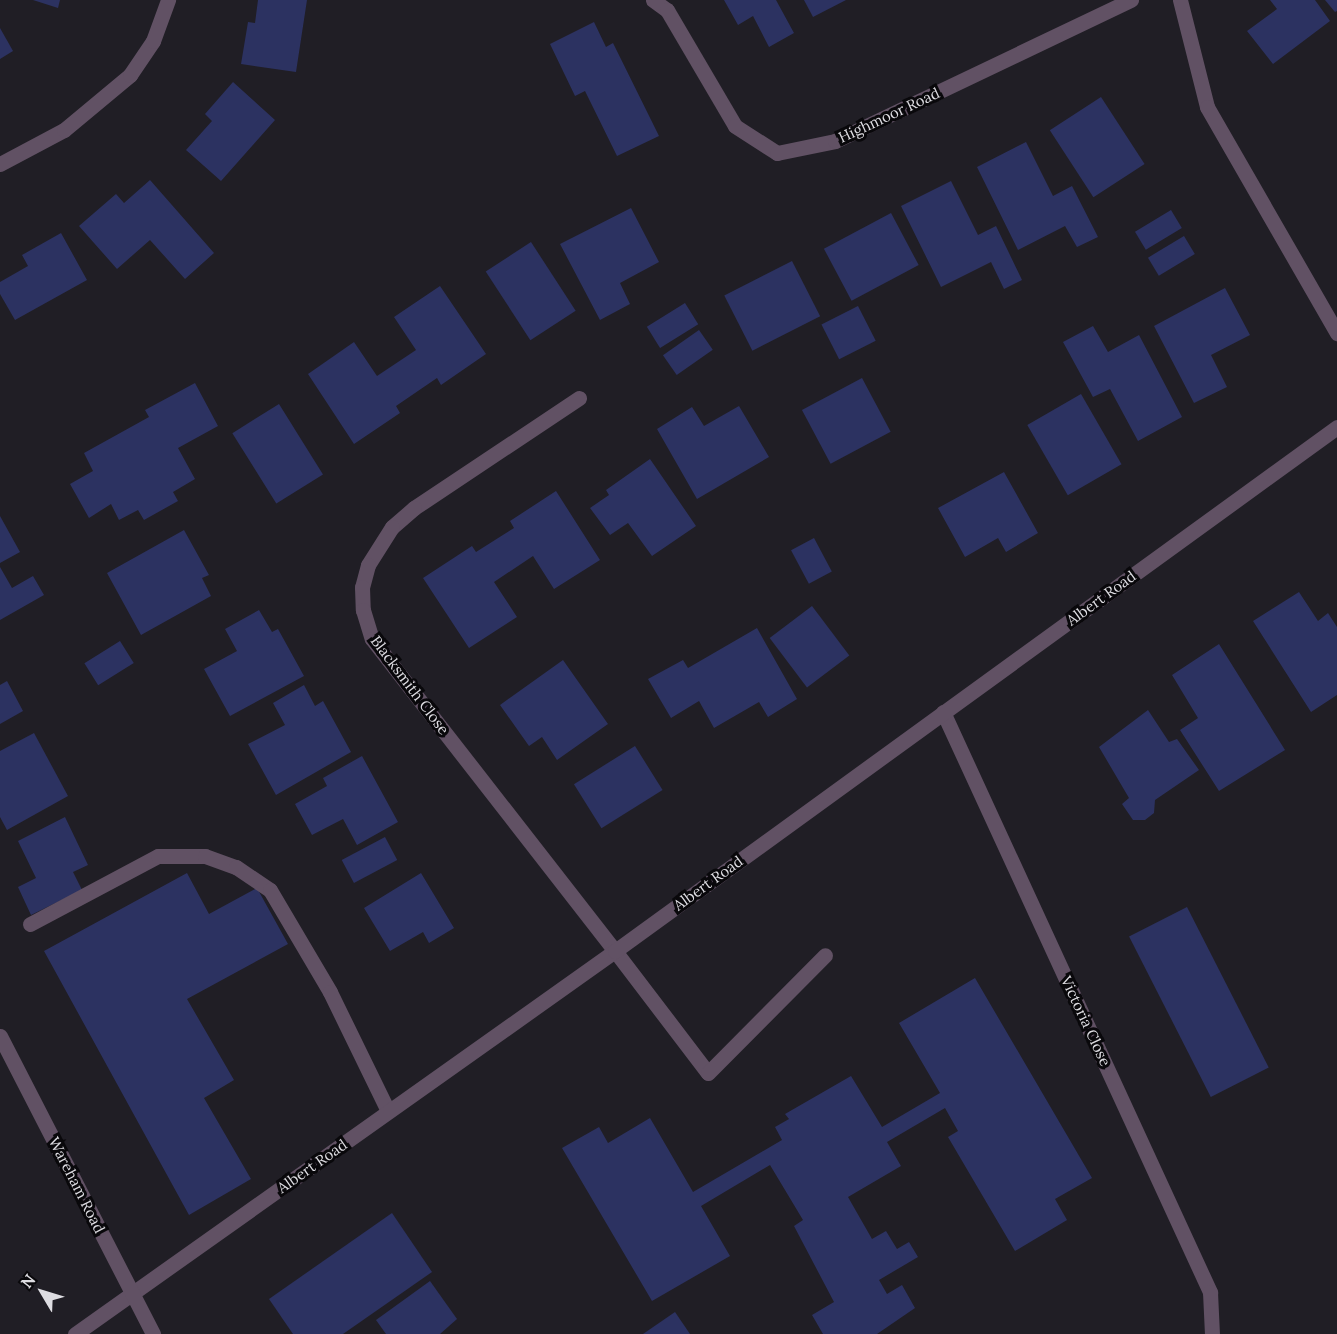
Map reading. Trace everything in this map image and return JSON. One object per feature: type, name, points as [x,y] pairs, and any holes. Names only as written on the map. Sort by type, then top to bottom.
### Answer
[{"type":"street","points":[[0,164],[64,130],[130,75],[153,41],[168,0]]},
{"type":"street","name":"Highmoor Road","points":[[653,0],[667,10],[735,126],[777,153],[835,141],[1131,0]]},
{"type":"street","points":[[1180,0],[1208,106],[1337,333]]},
{"type":"street","name":"Blacksmith Close","points":[[579,398],[414,508],[392,527],[368,565],[362,587],[363,610],[372,639],[708,1073],[825,955]]},
{"type":"street","name":"Albert Road","points":[[75,1334],[615,951],[1337,428]]},
{"type":"street","name":"Victoria Close","points":[[944,712],[1210,1292],[1212,1334]]},
{"type":"street","points":[[30,924],[158,856],[205,856],[236,867],[270,890],[330,992],[388,1111]]},
{"type":"street","name":"Wareham Road","points":[[0,1036],[153,1334]]},
{"type":"building","points":[[33,0],[60,0],[58,8]]},
{"type":"building","points":[[258,0],[307,0],[296,72],[241,64],[248,22],[255,23]]},
{"type":"building","points":[[724,0],[776,0],[794,33],[769,47],[753,16],[738,25]]},
{"type":"building","points":[[804,0],[846,0],[813,17]]},
{"type":"building","points":[[1270,0],[1315,0],[1330,21],[1273,64],[1247,31],[1277,9]]},
{"type":"building","points":[[1325,0],[1337,0],[1337,11],[1335,12]]},
{"type":"building","points":[[594,22],[606,47],[613,43],[659,136],[617,156],[585,91],[575,96],[550,44]]},
{"type":"building","points":[[0,28],[13,51],[0,59]]},
{"type":"building","points":[[233,82],[275,120],[221,181],[186,150],[212,121],[205,114]]},
{"type":"building","points":[[1101,97],[1145,164],[1093,197],[1050,130]]},
{"type":"building","points":[[1026,142],[1053,196],[1072,186],[1098,237],[1077,247],[1065,226],[1018,250],[977,167]]},
{"type":"building","points":[[150,180],[214,253],[185,279],[150,240],[117,269],[79,226],[116,194],[124,203]]},
{"type":"building","points":[[951,181],[978,235],[996,226],[1022,280],[1004,289],[991,262],[941,287],[901,206]]},
{"type":"building","points":[[631,208],[659,262],[620,283],[630,304],[600,320],[560,244]]},
{"type":"building","points":[[1171,210],[1182,228],[1146,250],[1135,232]]},
{"type":"building","points":[[891,213],[919,265],[852,301],[824,249]]},
{"type":"building","points":[[61,233],[87,280],[15,320],[0,294],[0,282],[28,266],[22,255]]},
{"type":"building","points":[[1184,236],[1195,254],[1159,276],[1148,258]]},
{"type":"building","points":[[531,242],[576,311],[530,340],[486,271]]},
{"type":"building","points":[[792,261],[820,316],[752,351],[724,296]]},
{"type":"building","points":[[440,286],[486,354],[441,385],[437,378],[396,406],[400,413],[354,444],[308,374],[354,342],[377,376],[416,350],[394,317]]},
{"type":"building","points":[[1225,288],[1250,335],[1211,355],[1227,387],[1194,403],[1154,326]]},
{"type":"building","points":[[685,303],[698,324],[660,348],[647,327]]},
{"type":"building","points":[[858,306],[876,341],[839,359],[821,325]]},
{"type":"building","points":[[1093,326],[1108,352],[1139,335],[1182,417],[1138,441],[1110,389],[1093,397],[1063,342]]},
{"type":"building","points":[[699,330],[713,350],[677,375],[663,355]]},
{"type":"building","points":[[862,378],[891,432],[831,464],[802,410]]},
{"type":"building","points":[[195,383],[218,426],[178,448],[195,479],[173,492],[178,501],[144,520],[138,510],[119,520],[111,504],[89,518],[70,484],[93,471],[84,453],[149,417],[145,410]]},
{"type":"building","points":[[1081,394],[1122,464],[1068,495],[1027,425]]},
{"type":"building","points":[[279,404],[323,474],[276,504],[232,433]]},
{"type":"building","points":[[739,406],[769,457],[697,499],[657,429],[692,407],[704,426]]},
{"type":"building","points":[[650,459],[696,526],[652,556],[628,523],[610,535],[590,508],[609,495],[606,490]]},
{"type":"building","points":[[1004,472],[1038,533],[1006,552],[998,538],[965,557],[938,508]]},
{"type":"building","points":[[556,491],[600,560],[554,589],[533,556],[494,582],[517,617],[469,648],[423,578],[472,546],[476,552],[514,528],[510,521]]},
{"type":"building","points":[[0,516],[20,552],[0,563]]},
{"type":"building","points":[[184,530],[209,575],[202,578],[211,596],[141,635],[107,573]]},
{"type":"building","points":[[814,538],[832,572],[809,584],[791,550]]},
{"type":"building","points":[[0,567],[12,588],[33,576],[44,595],[0,620]]},
{"type":"building","points":[[1299,592],[1318,621],[1328,613],[1337,627],[1337,695],[1311,712],[1253,621]]},
{"type":"building","points":[[812,606],[849,656],[807,687],[770,638]]},
{"type":"building","points":[[259,610],[272,632],[278,629],[304,676],[230,716],[204,669],[237,651],[225,629]]},
{"type":"building","points":[[757,628],[797,699],[768,717],[759,702],[714,728],[699,701],[671,718],[648,679],[683,660],[688,668]]},
{"type":"building","points":[[120,641],[134,663],[98,685],[84,663]]},
{"type":"building","points":[[1219,644],[1285,750],[1219,791],[1180,730],[1198,718],[1172,675]]},
{"type":"building","points":[[563,660],[608,724],[557,760],[542,737],[529,746],[500,705]]},
{"type":"building","points":[[7,681],[23,711],[0,724],[0,685]]},
{"type":"building","points":[[304,685],[315,706],[323,701],[351,752],[276,795],[248,744],[285,725],[273,703]]},
{"type":"building","points":[[1148,710],[1169,742],[1177,739],[1199,770],[1155,800],[1154,813],[1145,820],[1133,820],[1122,804],[1129,798],[1099,747]]},
{"type":"building","points":[[34,733],[68,796],[7,830],[0,817],[0,751]]},
{"type":"building","points":[[635,746],[663,790],[601,828],[574,784]]},
{"type":"building","points":[[362,756],[398,822],[357,845],[343,819],[312,835],[295,804],[327,786],[323,778]]},
{"type":"building","points":[[65,817],[88,865],[73,872],[82,890],[31,915],[18,887],[36,878],[18,841]]},
{"type":"building","points":[[385,837],[397,860],[354,883],[342,860]]},
{"type":"building","points":[[187,873],[209,914],[257,888],[288,944],[187,999],[234,1080],[204,1098],[251,1179],[189,1215],[44,951]]},
{"type":"building","points":[[421,873],[454,928],[429,943],[423,932],[390,951],[364,908]]},
{"type":"building","points":[[1187,907],[1269,1067],[1211,1097],[1129,937]]},
{"type":"building","points":[[975,978],[1092,1178],[1055,1199],[1067,1220],[1015,1251],[948,1137],[958,1131],[945,1108],[887,1142],[901,1166],[848,1197],[872,1239],[886,1231],[897,1249],[909,1242],[918,1257],[879,1280],[887,1294],[902,1285],[915,1308],[877,1334],[823,1334],[812,1315],[834,1302],[794,1226],[803,1220],[770,1165],[701,1206],[730,1256],[652,1301],[562,1148],[599,1127],[608,1143],[650,1118],[693,1192],[782,1140],[775,1127],[789,1119],[785,1114],[851,1076],[882,1127],[940,1093],[899,1023]]},
{"type":"building","points":[[392,1213],[432,1272],[343,1334],[293,1334],[269,1299]]},
{"type":"building","points":[[430,1281],[457,1319],[440,1334],[386,1334],[376,1320]]},
{"type":"building","points":[[675,1312],[690,1334],[643,1334]]}]
